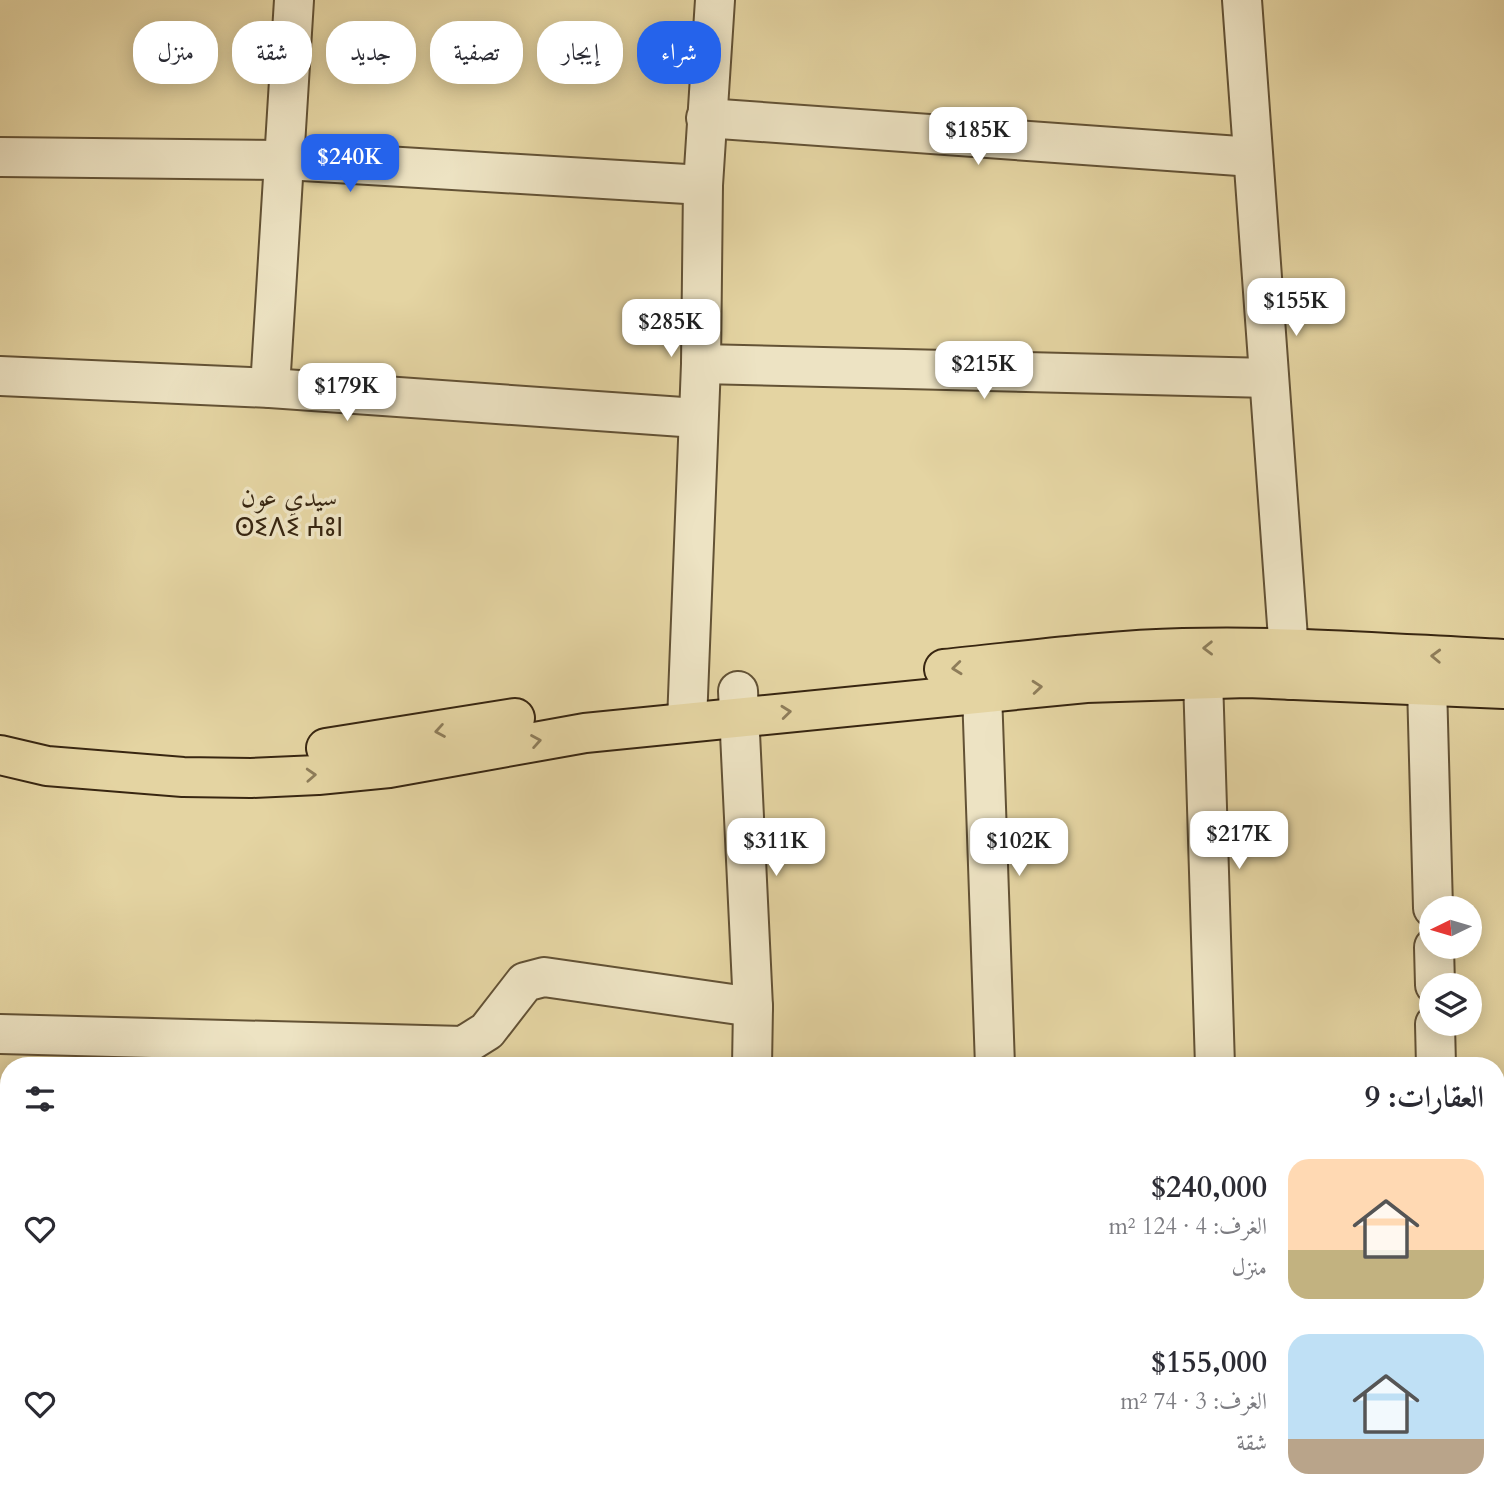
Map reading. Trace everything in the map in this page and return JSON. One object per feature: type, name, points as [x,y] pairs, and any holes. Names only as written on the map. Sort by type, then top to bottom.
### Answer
[{"type":"main road","points":[[0,735],[33,742],[180,754],[258,753],[337,747],[541,713],[688,709],[738,704],[1131,650],[1237,647],[1291,665],[1427,685],[1504,689]]},
{"type":"main road","points":[[738,704],[1203,678],[1291,665],[1504,659]]},
{"type":"main road","points":[[0,755],[47,766],[183,777],[318,775],[389,768],[584,733],[688,709]]},
{"type":"street","points":[[270,388],[294,0]]},
{"type":"street","points":[[688,709],[701,364],[702,185],[715,0]]},
{"type":"street","points":[[1242,0],[1291,665]]},
{"type":"street","points":[[706,117],[1253,157]]},
{"type":"street","points":[[0,157],[286,160],[702,185]]},
{"type":"street","points":[[701,364],[1269,378]]},
{"type":"street","points":[[0,376],[270,388],[697,418]]},
{"type":"street","points":[[1203,678],[1215,1057]]},
{"type":"street","points":[[1427,685],[1433,896]]},
{"type":"street","points":[[982,692],[995,1057]]},
{"type":"street","points":[[738,704],[753,1007],[752,1057]]},
{"type":"street","points":[[0,1034],[463,1046],[487,1031],[525,982],[544,977],[753,1007]]},
{"type":"street","points":[[1436,1036],[1436,1057]]},
{"type":"district","name":"سيدي عون ⵙⵉⴷⵉ ⵄⵓⵏ","points":[[289,512]]}]
